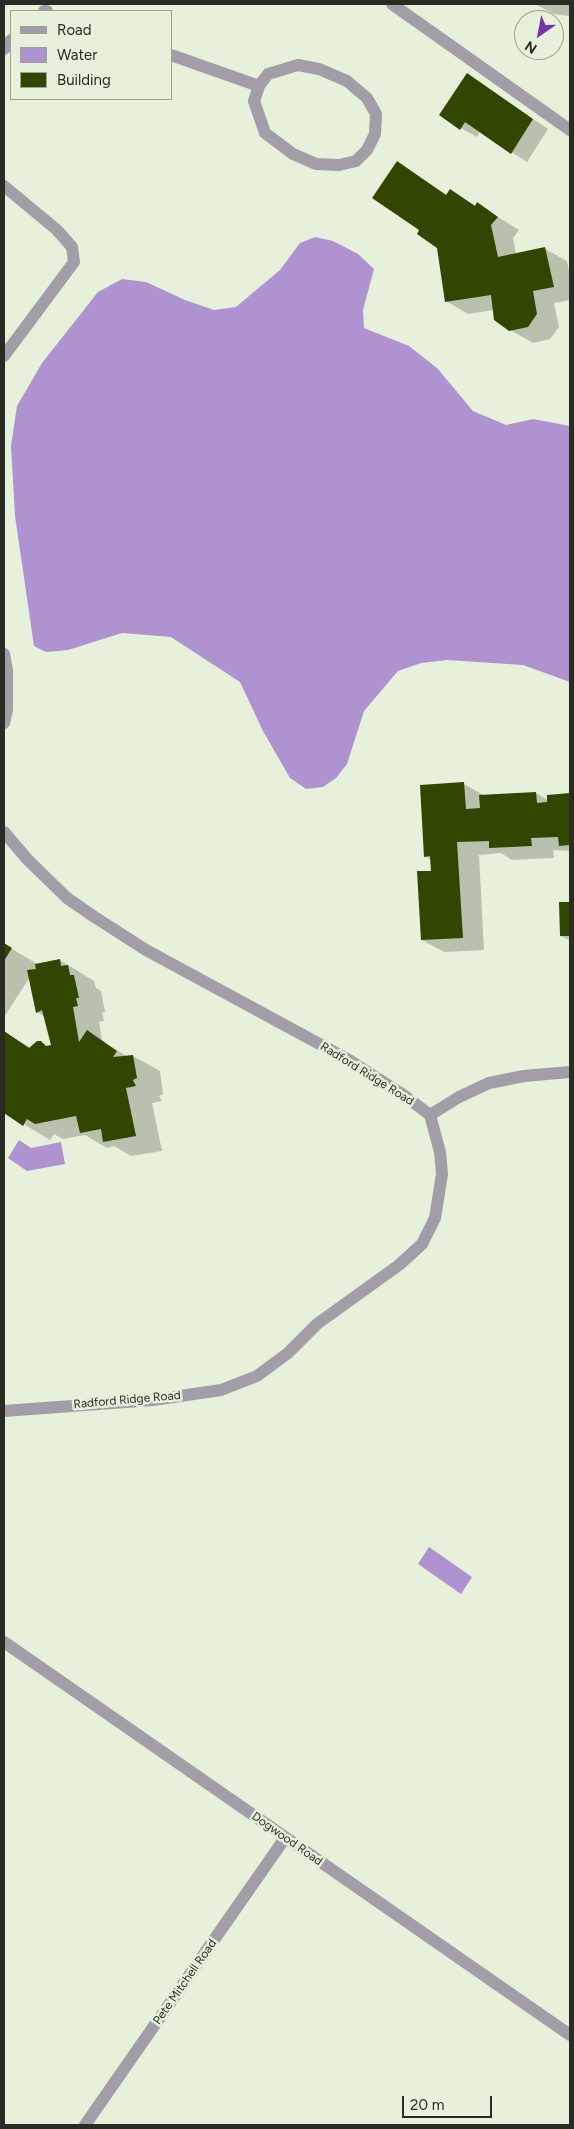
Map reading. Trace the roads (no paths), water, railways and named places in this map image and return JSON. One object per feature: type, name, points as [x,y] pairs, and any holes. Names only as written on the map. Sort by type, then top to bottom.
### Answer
[{"type":"street","points":[[392,4],[570,130]]},
{"type":"street","points":[[172,55],[258,86]]},
{"type":"street","points":[[298,65],[320,69],[347,81],[367,98],[376,114],[375,134],[368,150],[356,161],[338,165],[316,164],[293,154],[265,133],[254,101],[258,86],[268,74],[298,65]]},
{"type":"street","points":[[4,186],[57,230],[72,247],[74,262],[4,356]]},
{"type":"street","points":[[4,654],[7,710],[4,723]]},
{"type":"street","name":"Radford Ridge Road","points":[[4,832],[27,859],[67,898],[93,916],[146,950],[349,1060],[405,1096],[430,1115],[440,1152],[442,1174],[435,1218],[422,1244],[399,1265],[317,1324],[288,1353],[257,1376],[221,1390],[153,1400],[4,1412]]},
{"type":"street","points":[[430,1115],[459,1097],[489,1083],[524,1076],[570,1072]]},
{"type":"street","name":"Dogwood Road","points":[[4,1642],[570,2035]]},
{"type":"street","name":"Pete Mitchell Road","points":[[85,2125],[285,1838]]},
{"type":"water","points":[[315,237],[333,241],[358,254],[374,269],[363,310],[364,328],[409,346],[437,368],[473,411],[506,425],[533,419],[570,426],[570,682],[523,665],[447,660],[421,663],[398,671],[364,711],[347,764],[336,778],[323,787],[306,789],[290,778],[263,731],[240,682],[171,637],[122,633],[68,650],[46,652],[34,646],[15,516],[11,446],[17,406],[42,363],[98,292],[122,279],[146,282],[185,300],[214,310],[236,307],[280,270],[300,243]]},
{"type":"water","points":[[19,1140],[31,1148],[61,1142],[65,1164],[27,1171],[8,1158]]},
{"type":"water","points":[[429,1547],[472,1577],[461,1594],[418,1564]]}]
